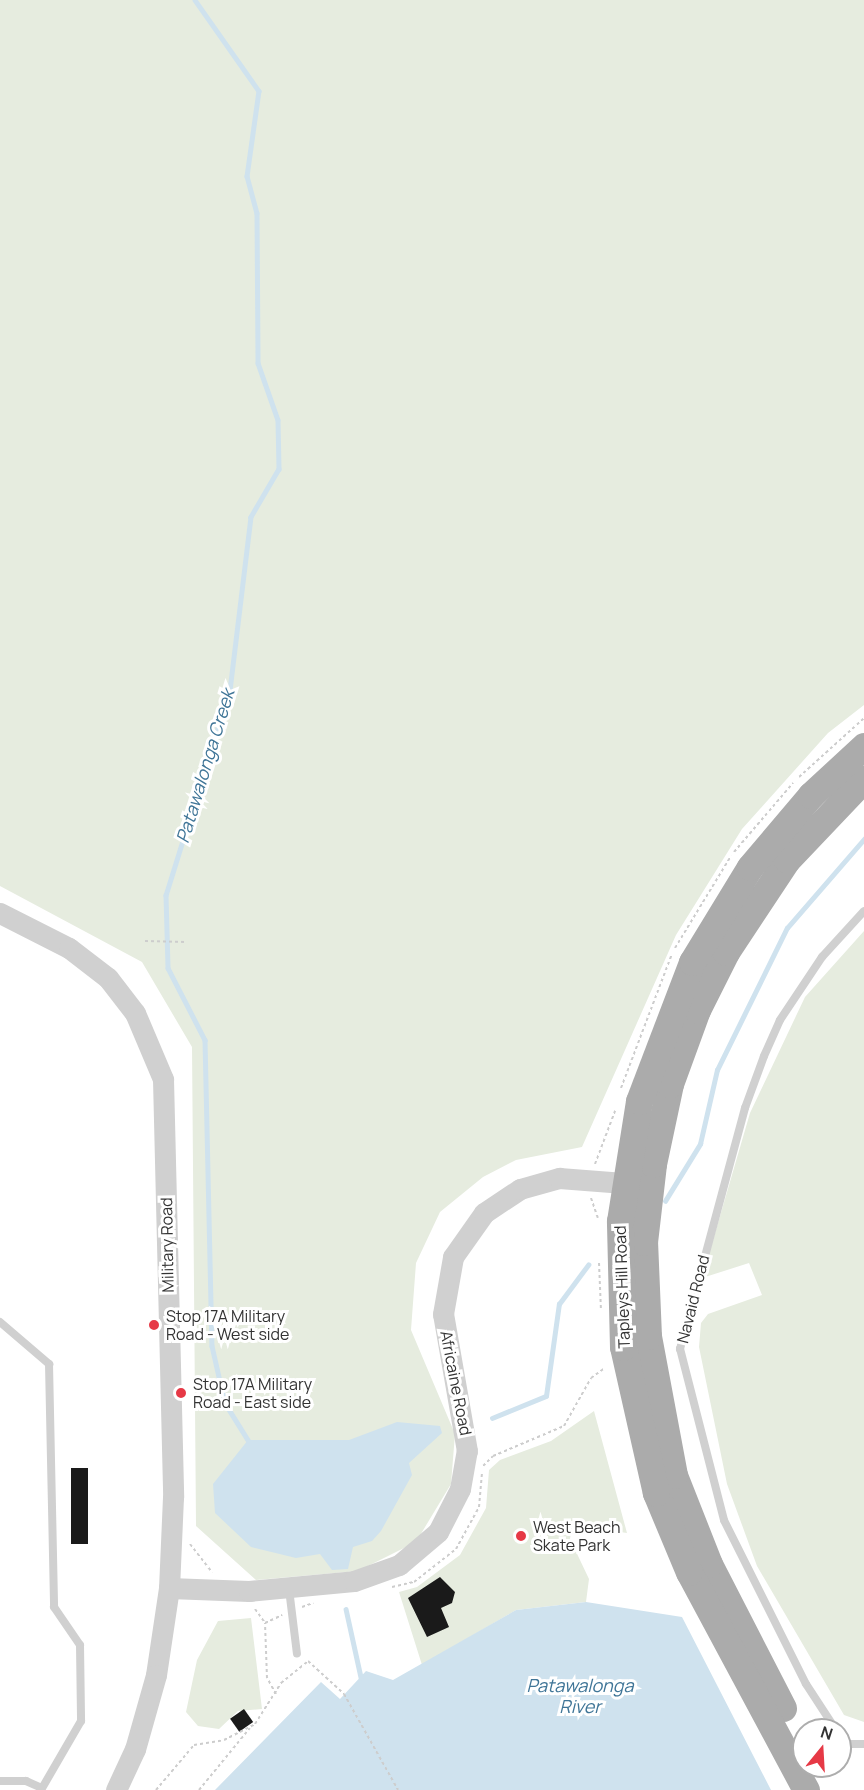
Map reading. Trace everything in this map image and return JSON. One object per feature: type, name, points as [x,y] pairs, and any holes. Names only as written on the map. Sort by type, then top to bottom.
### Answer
[{"type":"main road","name":"Tapleys Hill Road","points":[[806,1790],[689,1572],[656,1492],[630,1393],[619,1259],[620,1221],[637,1186],[654,1052],[712,924],[790,818],[864,746]]},
{"type":"main road","points":[[637,1186],[652,1113],[670,1084],[697,1010],[742,927],[794,852],[864,779]]},
{"type":"main road","name":"Tapleys Hill Road","points":[[637,1186],[646,1228],[648,1336],[674,1475],[709,1564],[792,1726]]},
{"type":"street","name":"Military Road","points":[[0,913],[69,948],[108,978],[135,1013],[163,1079],[173,1497],[170,1588],[156,1675],[135,1749],[116,1790]]},
{"type":"street","name":"Africaine Road","points":[[170,1588],[289,1589],[354,1581],[399,1565],[438,1532],[451,1511],[466,1464],[467,1434],[443,1298],[453,1257],[467,1233],[504,1197],[536,1184],[559,1178],[637,1186]]},
{"type":"lane","name":"Navaid Road","points":[[828,1718],[806,1684],[723,1520],[680,1350],[745,1108],[772,1038],[822,957],[864,911]]},
{"type":"lane","points":[[0,1322],[49,1364],[54,1607],[80,1644],[81,1721],[41,1789],[26,1781],[0,1781]]},
{"type":"lane","points":[[289,1589],[297,1654]]},
{"type":"path","points":[[144,941],[186,942]]},
{"type":"path","points":[[251,1604],[265,1623],[267,1678],[276,1694]]},
{"type":"path","points":[[265,1623],[292,1611]]},
{"type":"path","points":[[199,1790],[276,1694],[280,1683],[308,1661]]},
{"type":"path","points":[[317,1667],[344,1694],[398,1790]]},
{"type":"path","points":[[156,1790],[194,1745],[250,1728]]},
{"type":"shaded area","points":[[0,0],[864,0],[864,705],[828,733],[742,829],[676,935],[582,1147],[516,1160],[483,1177],[440,1212],[416,1263],[411,1330],[455,1434],[451,1484],[416,1542],[358,1571],[256,1580],[196,1526],[192,1047],[142,962],[0,886]]},
{"type":"shaded area","points":[[864,931],[864,1722],[844,1715],[757,1566],[727,1484],[699,1347],[701,1323],[708,1314],[762,1295],[749,1263],[702,1278],[750,1113],[805,997]]},
{"type":"shaded area","name":"West Beach Skate Park","points":[[594,1411],[627,1533],[572,1525],[570,1539],[589,1579],[586,1602],[516,1610],[422,1665],[399,1592],[417,1587],[460,1555],[486,1508],[489,1470],[500,1460],[551,1441]]},
{"type":"shaded area","points":[[251,1618],[262,1709],[238,1711],[219,1729],[198,1726],[186,1712],[197,1660],[218,1621]]},
{"type":"water","points":[[397,1422],[440,1426],[442,1433],[409,1463],[412,1475],[381,1531],[372,1541],[353,1547],[348,1569],[332,1570],[320,1554],[296,1558],[251,1547],[215,1513],[213,1484],[248,1440],[349,1440]]},
{"type":"water","name":"Patawalonga River","points":[[586,1602],[682,1617],[771,1790],[215,1790],[321,1682],[340,1699],[366,1671],[393,1680],[516,1610]]},
{"type":"building","points":[[71,1468],[88,1468],[88,1544],[71,1544]]},
{"type":"building","points":[[440,1577],[455,1592],[452,1603],[441,1608],[449,1627],[427,1637],[408,1598]]},
{"type":"building","points":[[244,1709],[253,1722],[239,1732],[230,1719]]},
{"type":"waterway","name":"Patawalonga Creek","points":[[195,0],[259,91],[247,176],[257,213],[258,363],[278,420],[279,469],[251,517],[230,690],[166,895],[168,968],[205,1040],[212,1346],[225,1403],[248,1440]]},
{"type":"waterway","points":[[665,1201],[700,1144],[717,1070],[787,928],[864,839]]},
{"type":"waterway","points":[[492,1418],[546,1396],[559,1304],[588,1265]]},
{"type":"waterway","points":[[346,1609],[361,1677]]},
{"type":"place","name":"Stop 17A Military Road - West side","points":[[154,1325]]},
{"type":"place","name":"Stop 17A Military Road - East side","points":[[181,1393]]},
{"type":"place","name":"West Beach Skate Park","points":[[521,1536]]}]
